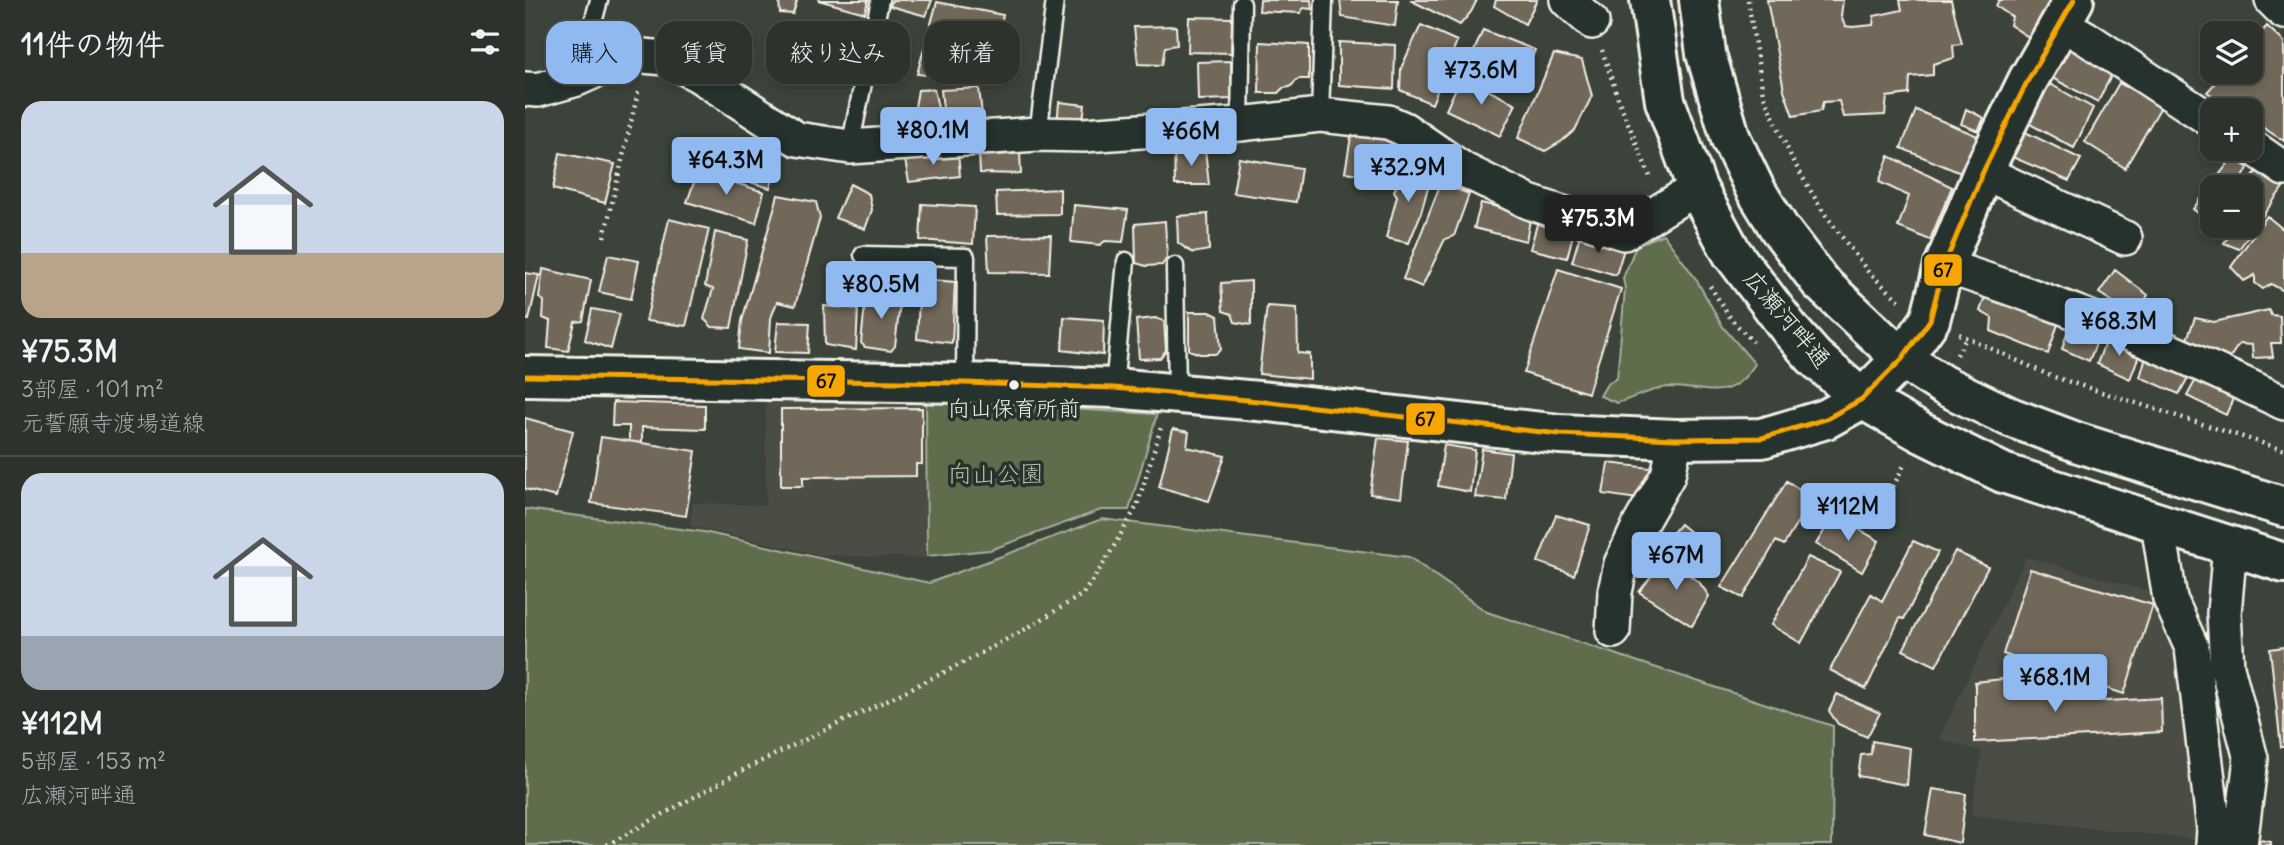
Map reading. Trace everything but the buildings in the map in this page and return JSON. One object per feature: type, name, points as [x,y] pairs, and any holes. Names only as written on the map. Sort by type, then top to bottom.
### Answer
[{"type":"main road","name":"広瀬河畔通","points":[[1650,0],[1665,101],[1697,188],[1732,253],[1814,357],[1862,399],[1920,432],[2003,473],[2284,563]]},
{"type":"main road","name":"広瀬河畔通","points":[[1699,0],[1706,54],[1731,139],[1755,188],[1779,228],[1820,282],[1902,359],[1943,385],[2010,417],[2079,443],[2284,507]]},
{"type":"main road","points":[[525,376],[1114,388],[1170,407],[1560,434],[1676,439],[1762,438],[1826,419],[1862,399],[1902,359],[1930,320],[1944,266],[1983,173],[2028,80],[2067,12]]},
{"type":"street","points":[[1567,0],[1597,36]]},
{"type":"street","points":[[2272,0],[2284,12]]},
{"type":"street","points":[[2067,12],[2086,38],[2200,113]]},
{"type":"street","points":[[642,56],[666,58],[698,75],[797,139],[849,147],[1038,134],[1084,135],[1240,124],[1320,115],[1388,122],[1404,129],[1464,170],[1529,202],[1624,233],[1697,188]]},
{"type":"street","points":[[525,89],[538,90],[559,84]]},
{"type":"street","points":[[2263,154],[2284,169]]},
{"type":"street","points":[[1983,173],[2125,238]]},
{"type":"street","points":[[1944,266],[2101,322],[2214,369],[2284,404]]},
{"type":"street","points":[[1613,631],[1615,592],[1621,564],[1668,475],[1676,439]]},
{"type":"street","points":[[2158,523],[2170,599],[2192,648],[2214,829],[2213,845]]},
{"type":"street","points":[[2230,545],[2224,613],[2228,667],[2251,759],[2240,845]]},
{"type":"lane","points":[[593,21],[599,0]]},
{"type":"lane","points":[[849,147],[880,0]]},
{"type":"lane","points":[[1038,134],[1055,0]]},
{"type":"lane","points":[[1320,115],[1324,0]]},
{"type":"lane","points":[[1240,124],[1242,4]]},
{"type":"lane","points":[[863,255],[966,257],[965,383]]},
{"type":"lane","points":[[1114,388],[1126,261]]},
{"type":"lane","points":[[1170,407],[1175,266]]},
{"type":"path","points":[[1748,0],[1763,94],[1793,161],[1824,213],[1869,273],[1905,306]]},
{"type":"path","points":[[1597,36],[1619,101],[1653,183]]},
{"type":"path","points":[[604,237],[646,56]]},
{"type":"path","points":[[1952,330],[2051,376],[2284,450]]},
{"type":"path","points":[[1957,356],[1966,338]]},
{"type":"path","points":[[607,845],[745,769],[835,727],[1001,642],[1083,594],[1137,506],[1170,407]]},
{"type":"path","points":[[1893,488],[1906,460]]},
{"type":"shaded area","points":[[766,398],[924,400],[925,558],[822,555],[690,526],[693,503],[766,505]]},
{"type":"shaded area","points":[[2026,557],[2159,594],[2179,645],[2201,840],[1971,815],[1982,751],[1939,739]]},
{"type":"green space","points":[[1663,234],[1696,279],[1723,327],[1755,364],[1745,376],[1727,389],[1669,387],[1617,403],[1600,396],[1607,384],[1617,378],[1625,289],[1623,278],[1636,246]]},
{"type":"green space","name":"向山公園","points":[[926,401],[1157,414],[1129,510],[1101,510],[990,550],[927,556]]},
{"type":"green space","points":[[525,509],[704,532],[929,583],[1102,519],[1409,557],[1487,612],[1833,726],[1832,845],[525,845]]},
{"type":"transit line","name":"67","points":[[525,376],[1114,388],[1560,434],[1676,439],[1762,438],[1826,419],[1862,399],[1902,359],[1930,320],[1944,266],[1983,172],[2028,80],[2074,0]]},
{"type":"place","name":"向山保育所前","points":[[1014,385]]}]
